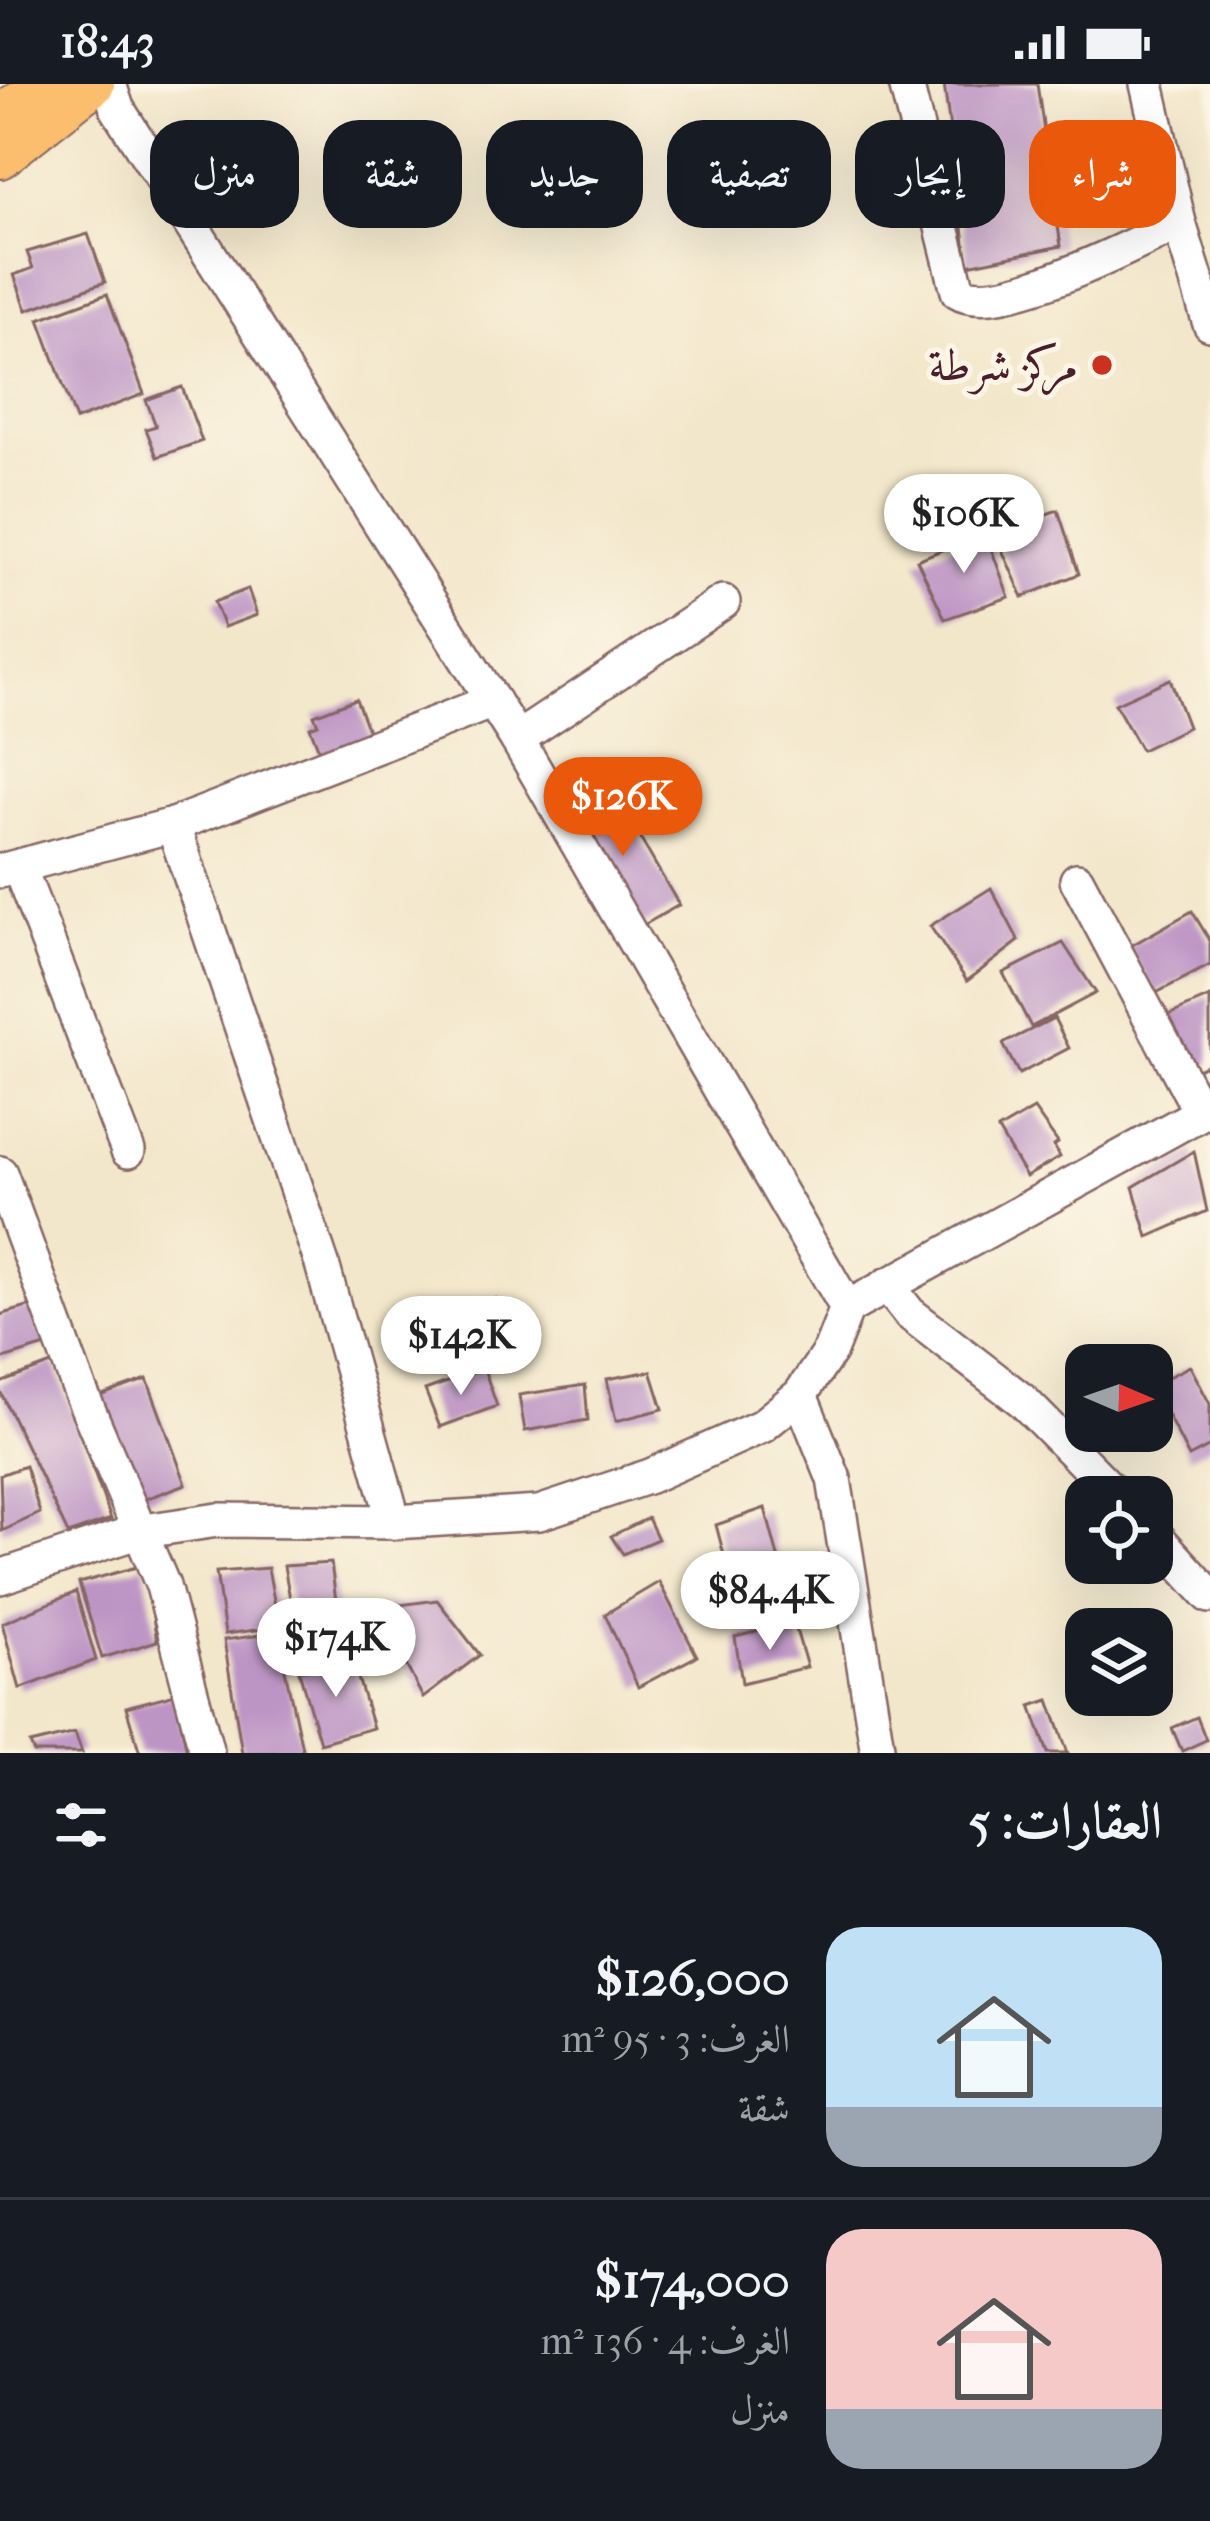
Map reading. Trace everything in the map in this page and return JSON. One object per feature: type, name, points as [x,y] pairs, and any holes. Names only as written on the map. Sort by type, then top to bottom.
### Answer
[{"type":"main road","points":[[0,117],[88,89]]},
{"type":"main road","points":[[0,158],[88,89]]},
{"type":"street","points":[[906,84],[958,291],[969,298],[994,297],[1058,276],[1179,223]]},
{"type":"street","points":[[1147,84],[1179,223],[1210,324]]},
{"type":"street","points":[[88,89],[493,700],[847,1308]]},
{"type":"street","points":[[517,739],[723,602]]},
{"type":"street","points":[[128,1151],[10,869],[173,826],[493,700]]},
{"type":"street","points":[[173,826],[322,1264],[394,1522]]},
{"type":"street","points":[[0,1577],[137,1532],[218,1520],[394,1522],[539,1513],[650,1476],[762,1426],[800,1395],[830,1351],[847,1308],[1206,1111],[1078,880]]},
{"type":"street","points":[[0,1172],[137,1532],[163,1586],[207,1753]]},
{"type":"street","points":[[887,1285],[909,1313],[1023,1401],[1097,1476]]},
{"type":"street","points":[[800,1395],[834,1479],[878,1753]]},
{"type":"street","points":[[1173,1555],[1210,1596]]},
{"type":"building","points":[[944,84],[1037,84],[1042,120],[1029,120],[1029,228],[1058,228],[1061,246],[968,265],[963,228],[1005,228],[1005,120],[949,120]]},
{"type":"building","points":[[88,234],[105,282],[27,310],[14,275],[33,268],[27,252]]},
{"type":"building","points":[[107,294],[144,394],[76,420],[39,319]]},
{"type":"building","points":[[182,387],[202,441],[157,457],[146,429],[156,426],[146,400]]},
{"type":"building","points":[[1058,510],[1079,574],[1023,597],[994,532]]},
{"type":"building","points":[[985,532],[1009,597],[945,619],[917,560]]},
{"type":"building","points":[[248,589],[257,615],[224,627],[214,602]]},
{"type":"building","points":[[1170,679],[1188,727],[1141,750],[1115,704]]},
{"type":"building","points":[[356,699],[371,739],[322,758],[310,727],[318,724],[314,715]]},
{"type":"building","points":[[611,788],[679,905],[635,930],[567,813]]},
{"type":"building","points":[[991,888],[1019,941],[967,981],[930,926]]},
{"type":"building","points":[[1192,911],[1210,941],[1210,965],[1156,993],[1127,948]]},
{"type":"building","points":[[1063,943],[1096,993],[1031,1027],[1003,973]]},
{"type":"building","points":[[1210,997],[1210,1063],[1197,1069],[1169,1015]]},
{"type":"building","points":[[1054,1018],[1069,1048],[1019,1074],[1003,1044]]},
{"type":"building","points":[[1034,1109],[1058,1143],[1054,1146],[1060,1157],[1026,1177],[998,1130]]},
{"type":"building","points":[[1194,1151],[1207,1211],[1148,1237],[1133,1187]]},
{"type":"building","points":[[496,1300],[514,1349],[501,1355],[489,1316]]},
{"type":"building","points":[[31,1306],[49,1345],[0,1360],[0,1315]]},
{"type":"building","points":[[54,1363],[111,1519],[68,1534],[0,1391],[0,1383]]},
{"type":"building","points":[[1190,1366],[1210,1404],[1210,1446],[1189,1457],[1173,1426],[1173,1374]]},
{"type":"building","points":[[484,1369],[497,1406],[440,1427],[425,1390]]},
{"type":"building","points":[[651,1371],[663,1409],[616,1421],[607,1379]]},
{"type":"building","points":[[147,1379],[186,1484],[134,1503],[94,1398]]},
{"type":"building","points":[[585,1385],[588,1420],[525,1431],[519,1395]]},
{"type":"building","points":[[25,1466],[40,1513],[2,1531],[0,1475]]},
{"type":"building","points":[[765,1508],[788,1594],[739,1611],[716,1525]]},
{"type":"building","points":[[648,1518],[658,1539],[623,1554],[611,1536]]},
{"type":"building","points":[[331,1563],[339,1624],[295,1626],[284,1566]]},
{"type":"building","points":[[144,1565],[157,1641],[102,1658],[79,1583]]},
{"type":"building","points":[[268,1568],[279,1627],[225,1634],[216,1572]]},
{"type":"building","points":[[659,1582],[697,1656],[638,1687],[605,1614]]},
{"type":"building","points":[[76,1592],[96,1660],[20,1689],[2,1623]]},
{"type":"building","points":[[437,1600],[480,1655],[423,1698],[377,1608]]},
{"type":"building","points":[[794,1623],[807,1667],[742,1683],[735,1637]]},
{"type":"building","points":[[277,1633],[303,1753],[242,1753],[224,1640]]},
{"type":"building","points":[[352,1658],[373,1728],[320,1743],[299,1671]]},
{"type":"building","points":[[175,1694],[187,1752],[140,1753],[126,1707]]},
{"type":"building","points":[[1049,1700],[1068,1753],[1048,1753],[1031,1706]]},
{"type":"building","points":[[1197,1717],[1206,1740],[1182,1751],[1172,1728]]},
{"type":"building","points":[[75,1733],[82,1753],[34,1753],[30,1744]]},
{"type":"place","name":"مركز شرطة","points":[[1102,365]]}]
